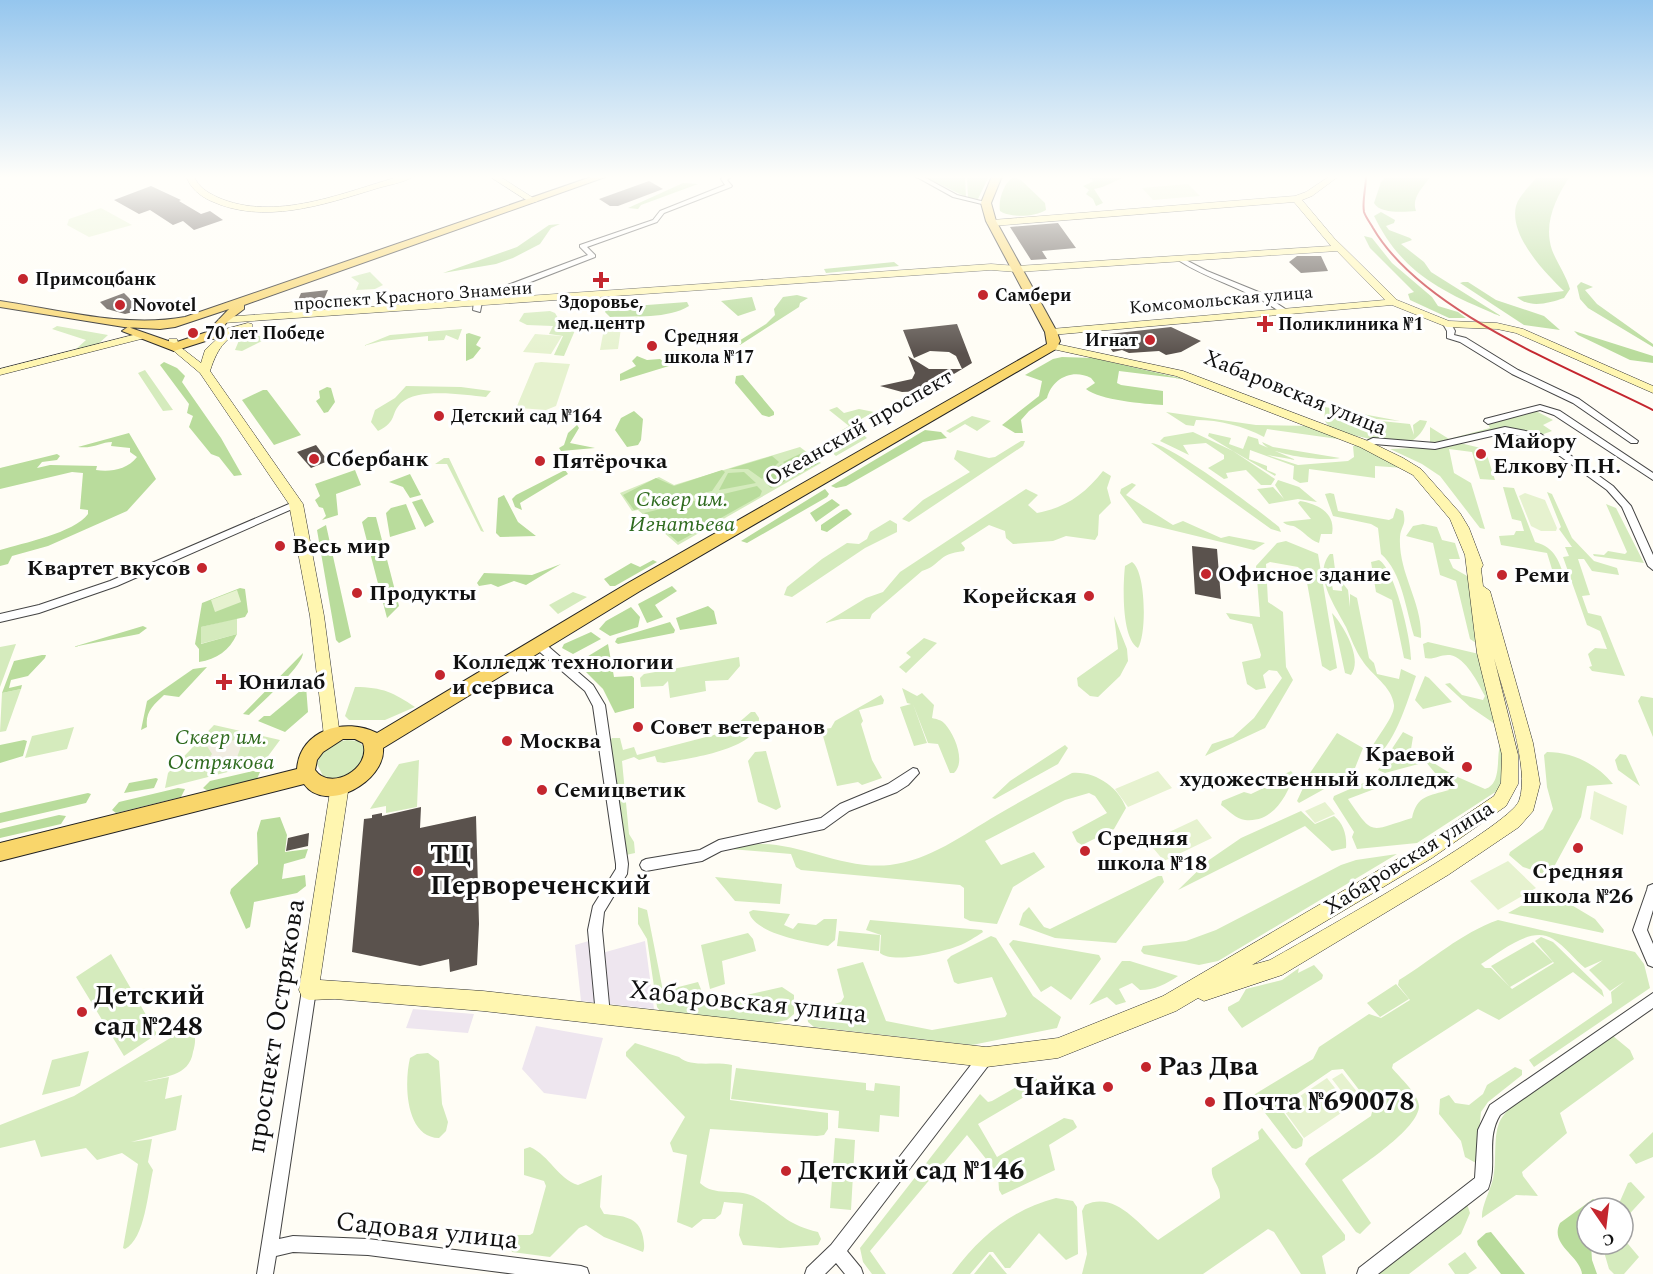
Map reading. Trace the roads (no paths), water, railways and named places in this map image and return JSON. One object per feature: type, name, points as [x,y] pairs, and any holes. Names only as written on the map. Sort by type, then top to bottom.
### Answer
[{"type":"main road","points":[[332,736],[320,634],[296,504],[204,371],[176,343],[172,332],[182,325],[282,288],[434,235]]},
{"type":"main road","points":[[999,235],[1052,339]]},
{"type":"main road","points":[[1328,235],[1393,302],[1447,324],[1497,326],[1519,331],[1653,390]]},
{"type":"main road","name":"проспект Красного Знамени","points":[[216,329],[369,313],[478,305],[995,275],[1017,269],[1339,248]]},
{"type":"main road","points":[[128,331],[176,343],[216,329],[241,307],[282,288]]},
{"type":"main road","name":"Комсомольская улица","points":[[1052,339],[1283,310],[1393,302]]},
{"type":"main road","points":[[0,304],[124,323],[182,325]]},
{"type":"main road","points":[[241,307],[238,315],[259,317]]},
{"type":"main road","points":[[0,311],[128,331],[176,343]]},
{"type":"main road","name":"проспект Красного Знамени","points":[[216,329],[259,317],[369,313]]},
{"type":"main road","points":[[160,325],[206,317]]},
{"type":"main road","points":[[206,317],[216,329]]},
{"type":"main road","points":[[204,371],[214,345],[230,333],[248,326]]},
{"type":"main road","points":[[0,372],[141,336]]},
{"type":"main road","name":"Хабаровская улица","points":[[1052,339],[1175,372],[1364,444],[1409,467],[1426,481],[1462,528],[1525,743],[1532,784],[1527,806],[1513,821],[1442,869],[1275,969],[1173,1001]]},
{"type":"main road","name":"Океанский проспект","points":[[374,744],[1052,339]]},
{"type":"main road","name":"Хабаровская улица","points":[[309,990],[334,989],[429,996],[986,1057],[1058,1048],[1137,1019],[1204,986],[1250,956],[1426,852],[1500,801],[1509,784],[1510,755],[1485,653],[1472,556]]},
{"type":"main road","points":[[356,732],[368,736],[374,744],[374,756],[366,770],[357,778],[340,785],[319,785],[307,775],[306,764],[311,753],[332,736],[356,732]]},
{"type":"main road","points":[[0,852],[307,775]]},
{"type":"main road","name":"проспект Острякова","points":[[309,990],[340,785]]},
{"type":"street","points":[[478,305],[593,256],[582,247],[613,235]]},
{"type":"street","points":[[1180,259],[1198,271],[1250,292],[1283,310]]},
{"type":"street","points":[[1447,324],[1451,330],[1450,336],[1463,340],[1515,372],[1576,401],[1634,441]]},
{"type":"street","points":[[1488,421],[1540,407],[1557,412],[1653,477]]},
{"type":"street","points":[[1364,444],[1373,441],[1435,446],[1505,430],[1538,436],[1610,488],[1626,506],[1653,566]]},
{"type":"street","points":[[0,618],[49,608],[107,586],[296,504]]},
{"type":"street","points":[[538,644],[589,688],[598,705],[622,864],[622,870],[598,910],[603,1015]]},
{"type":"street","points":[[646,865],[691,858],[718,846],[824,823],[828,817],[860,799],[906,781],[914,773]]},
{"type":"street","points":[[1653,890],[1640,930],[1653,960]]},
{"type":"street","name":"проспект Острякова","points":[[265,1274],[309,990]]},
{"type":"street","points":[[1365,1274],[1479,1187],[1484,1178],[1482,1150],[1486,1125],[1495,1110],[1653,1000]]},
{"type":"street","points":[[813,1274],[836,1253],[986,1057]]},
{"type":"street","name":"Садовая улица","points":[[269,1250],[293,1244],[368,1247],[580,1274]]},
{"type":"street","points":[[836,1253],[855,1274]]},
{"type":"railway","points":[[1379,235],[1396,258],[1425,286],[1461,311],[1540,356],[1653,410]]},
{"type":"place","name":"Примсоцбанк","points":[[23,279]]},
{"type":"place","name":"Здоровье, мед.центр","points":[[601,280]]},
{"type":"place","name":"Самбери","points":[[983,295]]},
{"type":"place","name":"Novotel","points":[[120,305]]},
{"type":"place","name":"Поликлиника №1","points":[[1265,324]]},
{"type":"place","name":"70 лет Победе","points":[[193,333]]},
{"type":"place","name":"Игнат","points":[[1150,340]]},
{"type":"place","name":"Средняя школа №17","points":[[652,346]]},
{"type":"place","name":"Детский сад №164","points":[[439,416]]},
{"type":"place","name":"Майору Елкову П.Н.","points":[[1481,454]]},
{"type":"place","name":"Сбербанк","points":[[314,459]]},
{"type":"place","name":"Пятёрочка","points":[[540,461]]},
{"type":"place","name":"Весь мир","points":[[280,546]]},
{"type":"place","name":"Квартет вкусов","points":[[202,568]]},
{"type":"place","name":"Офисное здание","points":[[1206,574]]},
{"type":"place","name":"Реми","points":[[1502,575]]},
{"type":"place","name":"Продукты","points":[[357,593]]},
{"type":"place","name":"Корейская","points":[[1089,596]]},
{"type":"place","name":"Колледж технологии и сервиса","points":[[440,675]]},
{"type":"place","name":"Юнилаб","points":[[224,682]]},
{"type":"place","name":"Совет ветеранов","points":[[638,727]]},
{"type":"place","name":"Москва","points":[[507,741]]},
{"type":"place","name":"Краевой художественный колледж","points":[[1467,767]]},
{"type":"place","name":"Семицветик","points":[[542,790]]},
{"type":"place","name":"Средняя школа №26","points":[[1578,848]]},
{"type":"place","name":"Средняя школа №18","points":[[1085,851]]},
{"type":"place","name":"ТЦ Первореченский","points":[[418,871]]},
{"type":"place","name":"Детский сад №248","points":[[82,1012]]},
{"type":"place","name":"Раз Два","points":[[1146,1067]]},
{"type":"place","name":"Чайка","points":[[1108,1087]]},
{"type":"place","name":"Почта №690078","points":[[1210,1102]]},
{"type":"place","name":"Детский сад №146","points":[[786,1171]]},
{"type":"park label","name":"Cквер им. Игнатьева","points":[[682,512]]},
{"type":"park label","name":"Сквер им. Острякова","points":[[221,750]]}]
